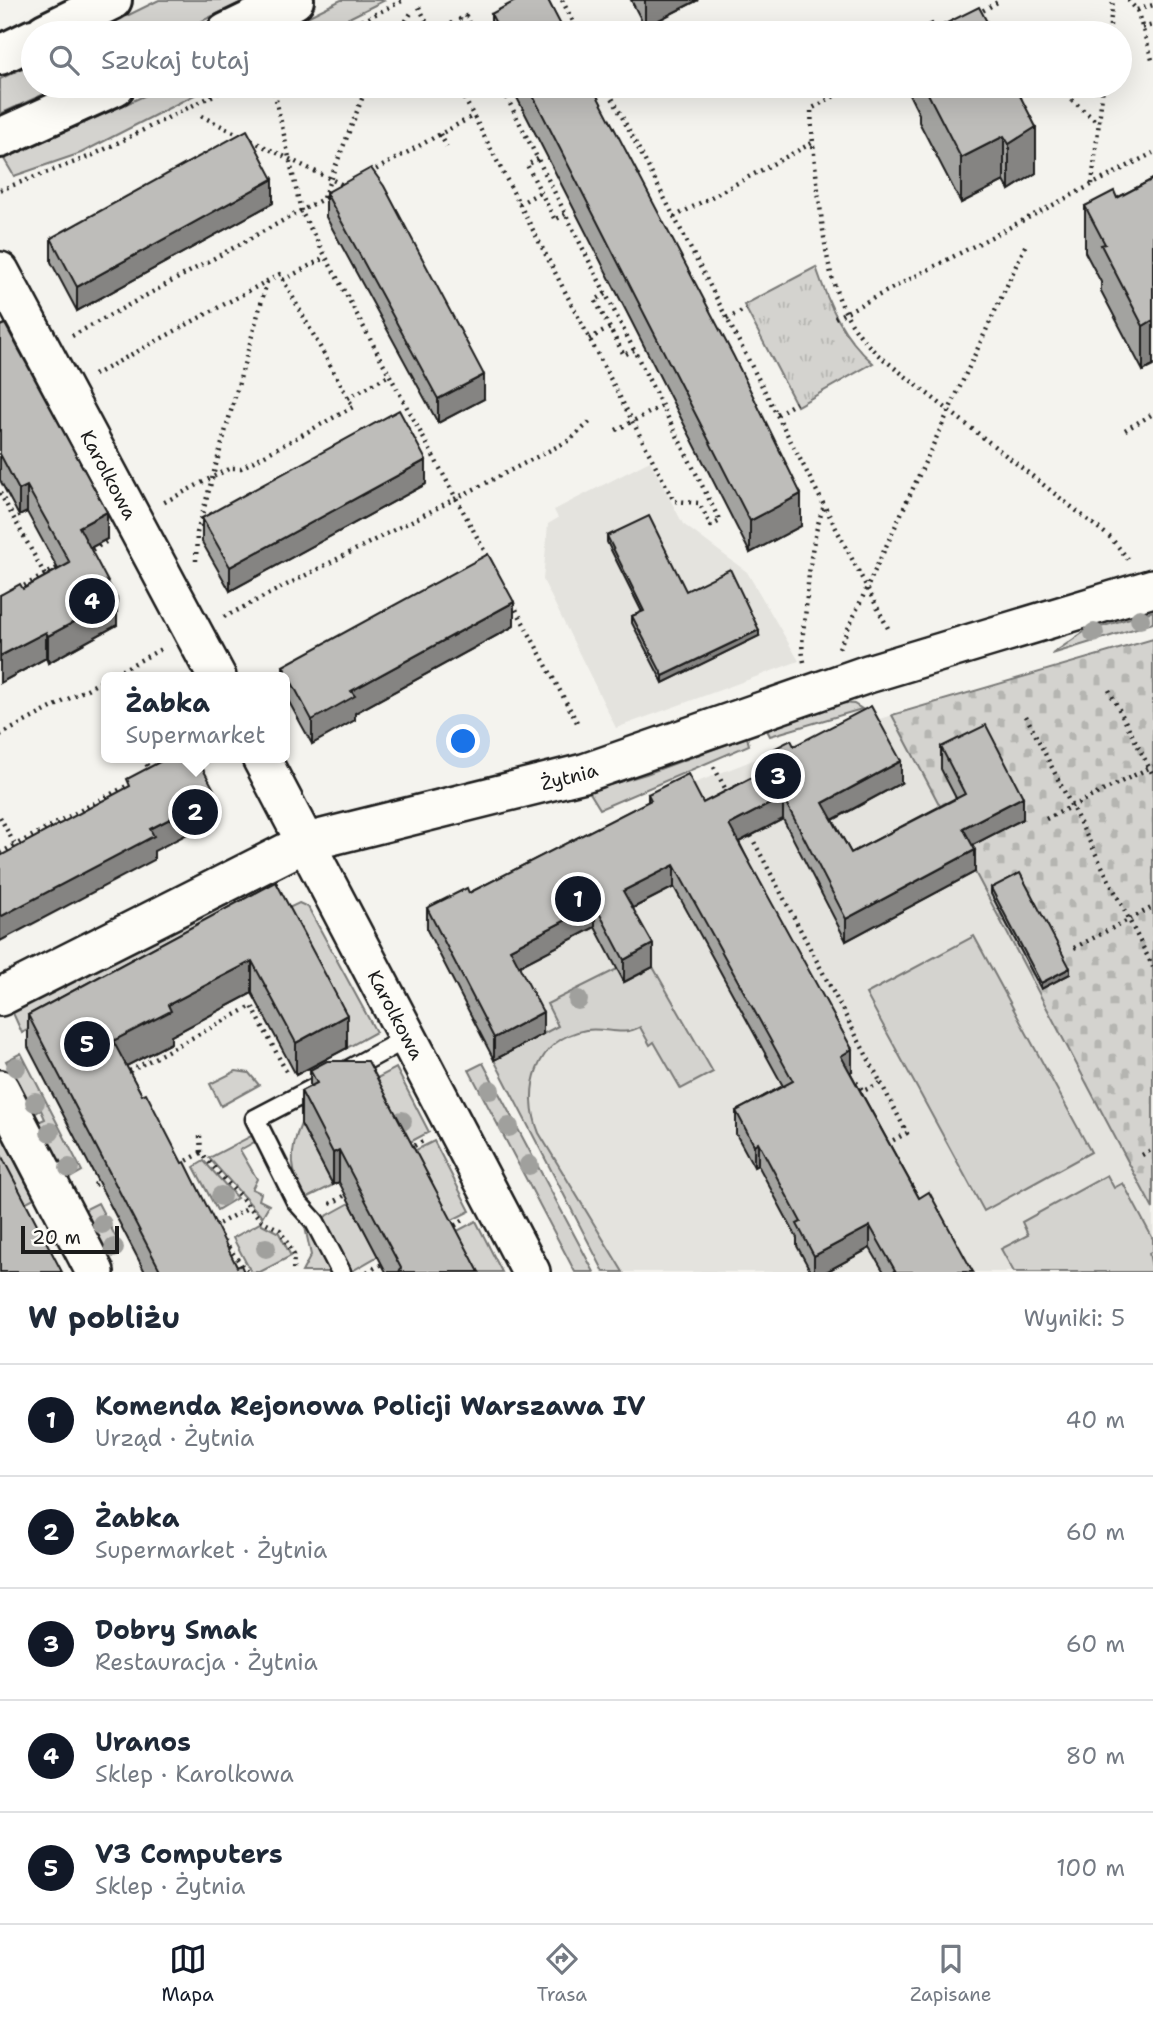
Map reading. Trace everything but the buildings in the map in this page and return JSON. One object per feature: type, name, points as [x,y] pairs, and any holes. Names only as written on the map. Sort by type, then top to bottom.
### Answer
[{"type":"main road","points":[[69,21],[112,0]]},
{"type":"main road","points":[[251,21],[294,0]]},
{"type":"main road","points":[[0,55],[21,45]]},
{"type":"main road","points":[[0,138],[88,98]]},
{"type":"street","name":"Karolkowa","points":[[0,271],[215,672]]},
{"type":"street","name":"Żytnia","points":[[0,997],[307,842],[584,773],[1143,577]]},
{"type":"street","name":"Karolkowa","points":[[264,763],[531,1272]]},
{"type":"street","points":[[0,1089],[95,1272]]},
{"type":"lane","points":[[341,1272],[315,1222],[296,1200],[255,1119],[409,1037]]},
{"type":"path","points":[[361,21],[404,0]]},
{"type":"path","points":[[562,0],[573,21]]},
{"type":"path","points":[[982,21],[975,15],[1001,0]]},
{"type":"path","points":[[1110,21],[1113,0]]},
{"type":"path","points":[[1128,0],[1137,10],[1153,63]]},
{"type":"path","points":[[1137,10],[1153,5]]},
{"type":"path","points":[[419,7],[426,21]]},
{"type":"path","points":[[406,21],[413,10]]},
{"type":"path","points":[[1142,28],[1153,25]]},
{"type":"path","points":[[0,190],[91,156],[208,98]]},
{"type":"path","points":[[276,98],[301,211],[579,726]]},
{"type":"path","points":[[323,199],[361,98]]},
{"type":"path","points":[[464,98],[674,501],[699,503],[711,526],[720,521],[506,98]]},
{"type":"path","points":[[612,98],[893,638]]},
{"type":"path","points":[[831,98],[811,109],[812,143],[827,266],[844,314],[860,338],[877,354],[1111,538],[1143,577]]},
{"type":"path","points":[[1070,98],[1098,122]]},
{"type":"path","points":[[1092,185],[1101,98]]},
{"type":"path","points":[[201,116],[346,186]]},
{"type":"path","points":[[61,342],[473,116]]},
{"type":"path","points":[[440,134],[447,147]]},
{"type":"path","points":[[674,217],[812,143]]},
{"type":"path","points":[[835,318],[1153,153]]},
{"type":"path","points":[[538,159],[527,165],[555,219],[565,214]]},
{"type":"path","points":[[519,204],[541,192]]},
{"type":"path","points":[[836,655],[1027,242]]},
{"type":"path","points":[[284,280],[326,257]]},
{"type":"path","points":[[82,381],[280,274],[353,407],[241,468],[230,468],[151,510]]},
{"type":"path","points":[[196,571],[197,533],[267,281]]},
{"type":"path","points":[[606,295],[595,300],[624,355],[634,350]]},
{"type":"path","points":[[727,319],[746,309]]},
{"type":"path","points":[[589,339],[610,328]]},
{"type":"path","points":[[348,398],[391,374]]},
{"type":"path","points":[[777,414],[796,403]]},
{"type":"path","points":[[616,430],[662,406]]},
{"type":"path","points":[[1125,430],[1153,414]]},
{"type":"path","points":[[214,618],[225,617],[570,440],[592,420]]},
{"type":"path","points":[[0,493],[51,585]]},
{"type":"path","points":[[805,666],[801,630],[809,560],[814,532],[825,505]]},
{"type":"path","points":[[79,556],[113,539]]},
{"type":"path","points":[[479,566],[491,559]]},
{"type":"path","points":[[11,592],[68,562]]},
{"type":"path","points":[[118,672],[163,648]]},
{"type":"path","points":[[281,672],[296,664]]},
{"type":"path","points":[[0,735],[101,681]]},
{"type":"path","points":[[1109,690],[1153,775]]},
{"type":"path","points":[[1026,716],[1153,967]]},
{"type":"path","points":[[146,763],[151,773]]},
{"type":"path","points":[[714,767],[730,797]]},
{"type":"path","points":[[1046,819],[1151,767]]},
{"type":"path","points":[[0,853],[160,768]]},
{"type":"path","points":[[84,808],[90,819]]},
{"type":"path","points":[[0,817],[20,855]]},
{"type":"path","points":[[751,836],[907,1133],[879,1147]]},
{"type":"path","points":[[1074,948],[1153,907]]},
{"type":"path","points":[[133,1085],[127,1073],[252,1006],[293,1084]]},
{"type":"path","points":[[853,1078],[863,1091],[881,1083]]},
{"type":"path","points":[[400,1153],[435,1134]]},
{"type":"path","points":[[200,1136],[201,1153],[261,1220],[280,1230],[294,1255],[293,1272]]},
{"type":"path","points":[[1142,1155],[1153,1149]]},
{"type":"path","points":[[180,1165],[201,1153]]},
{"type":"path","points":[[171,1157],[186,1175]]},
{"type":"path","points":[[213,1227],[249,1207]]},
{"type":"path","points":[[441,1233],[476,1214]]},
{"type":"path","points":[[207,1217],[247,1272]]},
{"type":"path","points":[[367,1272],[382,1264]]},
{"type":"shaded area","points":[[650,461],[683,524],[747,572],[799,661],[616,728],[543,580],[548,524],[558,518],[554,510]]},
{"type":"shaded area","points":[[892,715],[1153,1209],[1153,1272],[604,1272],[423,922],[682,788],[756,759]]},
{"type":"green space","points":[[159,0],[246,0],[202,21],[116,21]]},
{"type":"green space","points":[[341,0],[385,0],[343,21],[299,21]]},
{"type":"green space","points":[[21,69],[21,98],[35,98],[0,114],[0,79]]},
{"type":"green space","points":[[139,98],[189,98],[81,153],[14,176],[4,159]]},
{"type":"green space","points":[[816,267],[845,331],[873,363],[797,406],[744,305]]},
{"type":"green space","points":[[1153,611],[1153,623],[1052,654],[1084,632]]},
{"type":"green space","points":[[1153,639],[1153,1209],[892,715]]},
{"type":"green space","points":[[843,703],[854,704],[862,709],[770,736],[767,730]]},
{"type":"green space","points":[[747,737],[749,745],[600,809],[589,791],[646,774]]},
{"type":"green space","points":[[262,887],[269,901],[22,1033],[13,1013]]},
{"type":"green space","points":[[299,903],[308,907],[376,1032],[347,1048],[276,914]]},
{"type":"green space","points":[[974,936],[1091,1152],[984,1211],[866,994]]},
{"type":"green space","points":[[653,967],[713,1072],[681,1089],[654,1042],[650,1045],[640,1027],[620,1032],[593,1029],[569,1035],[555,1044],[544,1055],[533,1084],[534,1117],[539,1133],[623,1272],[604,1272],[494,1060],[558,1026],[547,1004],[617,969],[625,982]]},
{"type":"green space","points":[[21,1053],[82,1171],[68,1179],[38,1122],[45,1119],[41,1110],[34,1114],[6,1061]]},
{"type":"green space","points":[[483,1063],[594,1272],[575,1272],[469,1070]]},
{"type":"green space","points":[[396,1068],[429,1132],[397,1149],[362,1086]]},
{"type":"green space","points":[[236,1071],[249,1073],[259,1085],[221,1106],[210,1084]]},
{"type":"green space","points":[[301,1124],[333,1185],[305,1199],[293,1162],[294,1144]]},
{"type":"green space","points":[[0,1133],[34,1198],[21,1205],[0,1166]]},
{"type":"green space","points":[[253,1135],[256,1141],[240,1150],[257,1179],[252,1189],[261,1193],[259,1200],[269,1205],[262,1217],[209,1158]]},
{"type":"green space","points":[[434,1141],[470,1211],[438,1227],[402,1157]]},
{"type":"green space","points":[[204,1161],[237,1198],[217,1210],[194,1167]]},
{"type":"green space","points":[[1107,1175],[1114,1188],[1123,1183],[1153,1239],[1153,1251],[1149,1253],[1153,1272],[1014,1272],[1001,1249],[1028,1235],[1022,1222]]},
{"type":"green space","points":[[98,1203],[122,1249],[108,1257],[84,1210]]},
{"type":"green space","points":[[350,1203],[378,1256],[352,1271],[323,1218]]},
{"type":"green space","points":[[476,1221],[502,1272],[462,1272],[444,1238]]},
{"type":"green space","points":[[260,1223],[279,1233],[291,1256],[260,1272],[251,1272],[233,1238]]},
{"type":"green space","points":[[308,1226],[332,1271],[302,1272],[311,1255],[305,1227]]},
{"type":"place","name":"Uranos","points":[[92,601]]},
{"type":"place","name":"Dobry Smak","points":[[778,776]]},
{"type":"place","name":"Żabka","points":[[195,812]]},
{"type":"place","name":"Komenda Rejonowa Policji Warszawa IV","points":[[578,899]]},
{"type":"place","name":"V3 Computers","points":[[87,1044]]}]
